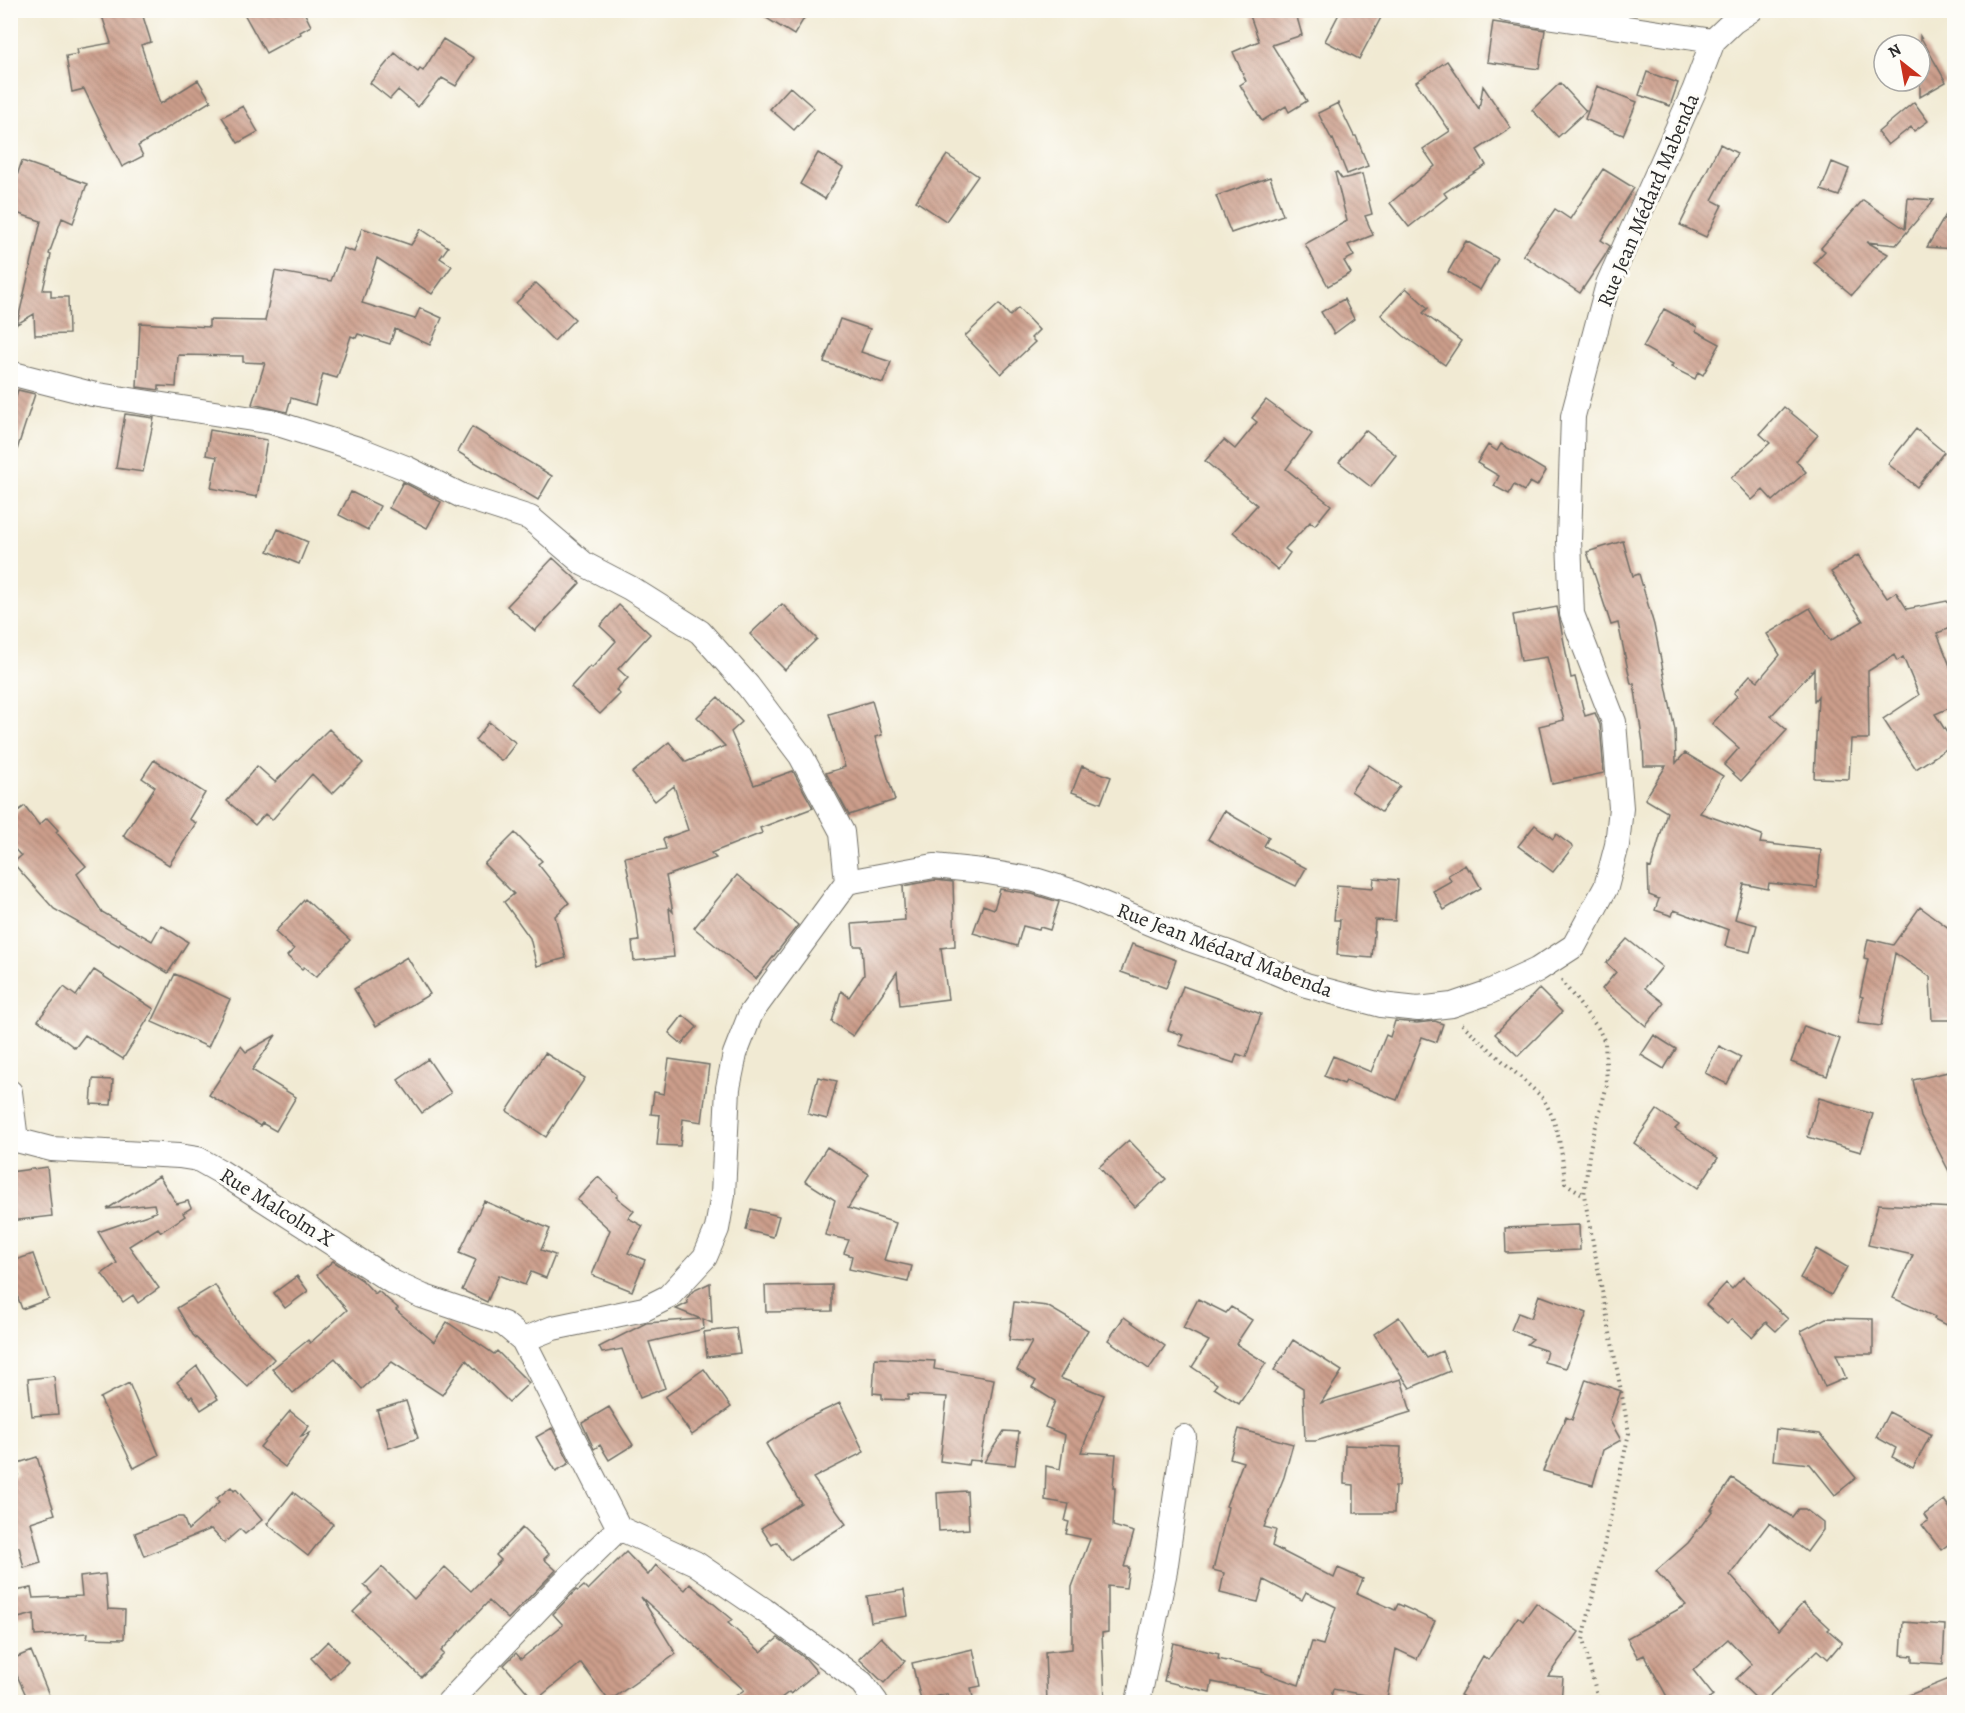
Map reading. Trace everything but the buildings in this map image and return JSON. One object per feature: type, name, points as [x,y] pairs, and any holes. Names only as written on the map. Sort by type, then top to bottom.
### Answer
[{"type":"street","points":[[1507,10],[1713,41]]},
{"type":"street","name":"Rue Jean Médard Mabenda","points":[[847,882],[934,866],[1035,880],[1077,892],[1183,937],[1229,953],[1306,985],[1381,1005],[1418,1008],[1452,1005],[1487,993],[1537,970],[1574,946],[1606,886],[1617,845],[1621,808],[1614,722],[1572,614],[1569,540],[1573,416],[1608,284],[1694,91],[1713,41],[1733,22],[1751,10]]},
{"type":"street","points":[[10,373],[92,394],[272,422],[361,450],[406,468],[462,496],[530,518],[584,564],[630,588],[699,632],[748,686],[801,756],[842,832],[847,882],[751,1014],[735,1054],[728,1088],[723,1195],[717,1229],[705,1257],[668,1297],[644,1309],[553,1328],[523,1340],[618,1528],[695,1563],[764,1610],[862,1683],[876,1702]]},
{"type":"street","points":[[10,1092],[13,1141]]},
{"type":"street","name":"Rue Malcolm X","points":[[13,1141],[51,1149],[198,1159],[255,1192],[394,1283],[422,1296],[504,1324],[523,1340]]},
{"type":"street","points":[[1138,1702],[1165,1571],[1184,1437]]},
{"type":"street","points":[[449,1702],[618,1528]]},
{"type":"path","points":[[1557,970],[1567,988],[1598,1028],[1605,1042],[1607,1085],[1590,1148],[1584,1195],[1629,1433],[1583,1640],[1597,1702]]},
{"type":"path","points":[[1456,1018],[1542,1097],[1551,1111],[1559,1132],[1565,1183],[1584,1195]]}]
